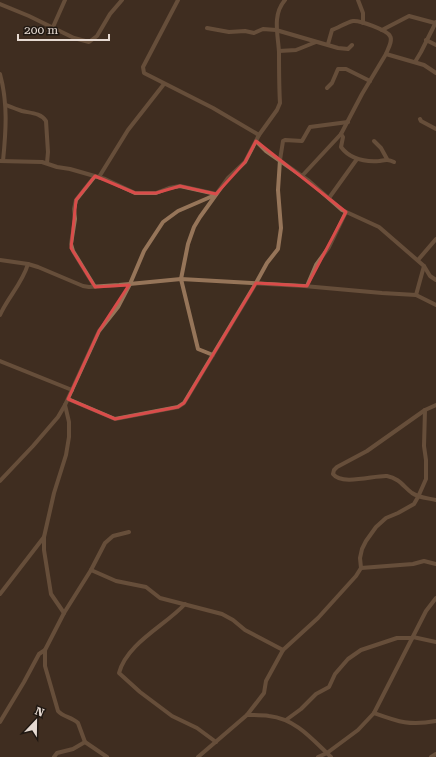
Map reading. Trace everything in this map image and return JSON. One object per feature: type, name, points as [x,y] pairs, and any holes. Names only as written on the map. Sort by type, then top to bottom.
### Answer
[{"type":"street","points":[[53,27],[65,0]]},
{"type":"street","points":[[0,4],[53,27],[74,38],[88,42],[97,36],[110,14],[122,0]]},
{"type":"street","points":[[178,0],[143,67],[144,73],[213,108],[259,135]]},
{"type":"street","points":[[213,355],[198,349],[182,278],[188,244],[194,227],[228,178],[245,162],[259,135],[277,110],[280,103],[279,50],[276,30],[278,12],[285,0]]},
{"type":"street","points":[[358,0],[363,13],[363,23]]},
{"type":"street","points":[[382,30],[409,16],[436,22],[415,62]]},
{"type":"street","points":[[302,176],[341,134],[386,54],[391,37],[382,30],[357,21],[351,21],[344,26],[332,30],[328,44]]},
{"type":"street","points":[[207,28],[229,32],[245,31],[254,33],[263,29],[276,30],[338,48],[348,49],[352,45]]},
{"type":"street","points":[[426,40],[436,45]]},
{"type":"street","points":[[279,50],[296,50],[316,42]]},
{"type":"street","points":[[386,54],[429,67],[436,73]]},
{"type":"street","points":[[327,88],[332,83],[338,68],[346,69],[370,82]]},
{"type":"street","points":[[0,74],[6,105],[5,136],[1,161],[47,163],[57,167],[97,176],[135,193],[156,193],[180,186],[216,194]]},
{"type":"street","points":[[95,287],[73,251],[71,244],[76,200],[97,176],[128,130],[164,84]]},
{"type":"street","points":[[6,105],[39,115],[46,121],[48,152],[47,163]]},
{"type":"street","points":[[420,119],[436,130]]},
{"type":"street","points":[[68,400],[115,419],[178,407],[184,403],[267,263],[279,247],[281,228],[278,190],[280,160],[284,141],[302,141],[310,127],[348,122]]},
{"type":"street","points":[[341,134],[343,137],[341,147],[356,159],[378,161],[387,159]]},
{"type":"street","points":[[374,140],[387,159],[394,162]]},
{"type":"street","points":[[256,141],[266,151],[302,176],[346,212],[379,227],[418,260],[430,276],[436,280]]},
{"type":"street","points":[[329,198],[356,159]]},
{"type":"street","points":[[0,481],[58,417],[68,400],[99,331],[118,307],[144,251],[163,222],[178,211],[216,194]]},
{"type":"street","points":[[307,286],[316,265],[329,247],[346,212]]},
{"type":"street","points":[[418,260],[436,239]]},
{"type":"street","points":[[0,260],[28,264],[83,286],[95,287],[182,278],[416,295],[436,305]]},
{"type":"street","points":[[0,315],[21,282],[28,264]]},
{"type":"street","points":[[416,295],[424,266]]},
{"type":"street","points":[[0,361],[72,390]]},
{"type":"street","points":[[64,613],[51,594],[44,550],[44,537],[70,437],[69,422],[65,405]]},
{"type":"street","points":[[436,405],[425,410],[367,451],[337,467],[333,474],[338,478],[348,479],[389,476],[413,494],[436,500]]},
{"type":"street","points":[[198,757],[247,715],[264,693],[266,681],[284,650],[324,612],[350,584],[361,568],[360,558],[362,549],[376,527],[386,518],[414,504],[426,478],[427,470],[424,446],[425,410]]},
{"type":"street","points":[[107,757],[85,742],[78,723],[72,718],[62,715],[58,711],[45,666],[45,650],[64,613],[91,570],[105,543],[113,536],[129,532]]},
{"type":"street","points":[[0,594],[44,537]]},
{"type":"street","points":[[361,568],[413,564],[424,561],[436,564]]},
{"type":"street","points":[[91,570],[116,581],[142,585],[160,598],[222,614],[234,620],[245,630],[284,650]]},
{"type":"street","points":[[318,757],[327,753],[358,730],[374,713],[426,611],[436,598]]},
{"type":"street","points":[[185,604],[176,614],[154,630],[139,644],[128,656],[120,673],[140,692],[172,716],[201,730],[216,742]]},
{"type":"street","points":[[286,720],[301,709],[316,694],[329,687],[335,674],[348,659],[361,650],[397,638],[412,638],[436,642]]},
{"type":"street","points":[[0,722],[39,654],[45,650]]},
{"type":"street","points":[[374,713],[410,724],[421,724],[436,721]]},
{"type":"street","points":[[247,715],[270,716],[286,720],[298,726],[331,757]]},
{"type":"street","points":[[54,757],[57,753],[73,749],[85,742]]},
{"type":"street","points":[[431,757],[436,754]]},
{"type":"highlighted area","points":[[256,141],[346,212],[307,286],[256,283],[184,403],[178,407],[115,419],[68,399],[99,331],[129,285],[95,287],[71,248],[76,200],[95,176],[135,193],[156,193],[180,186],[216,194],[245,162]]}]
